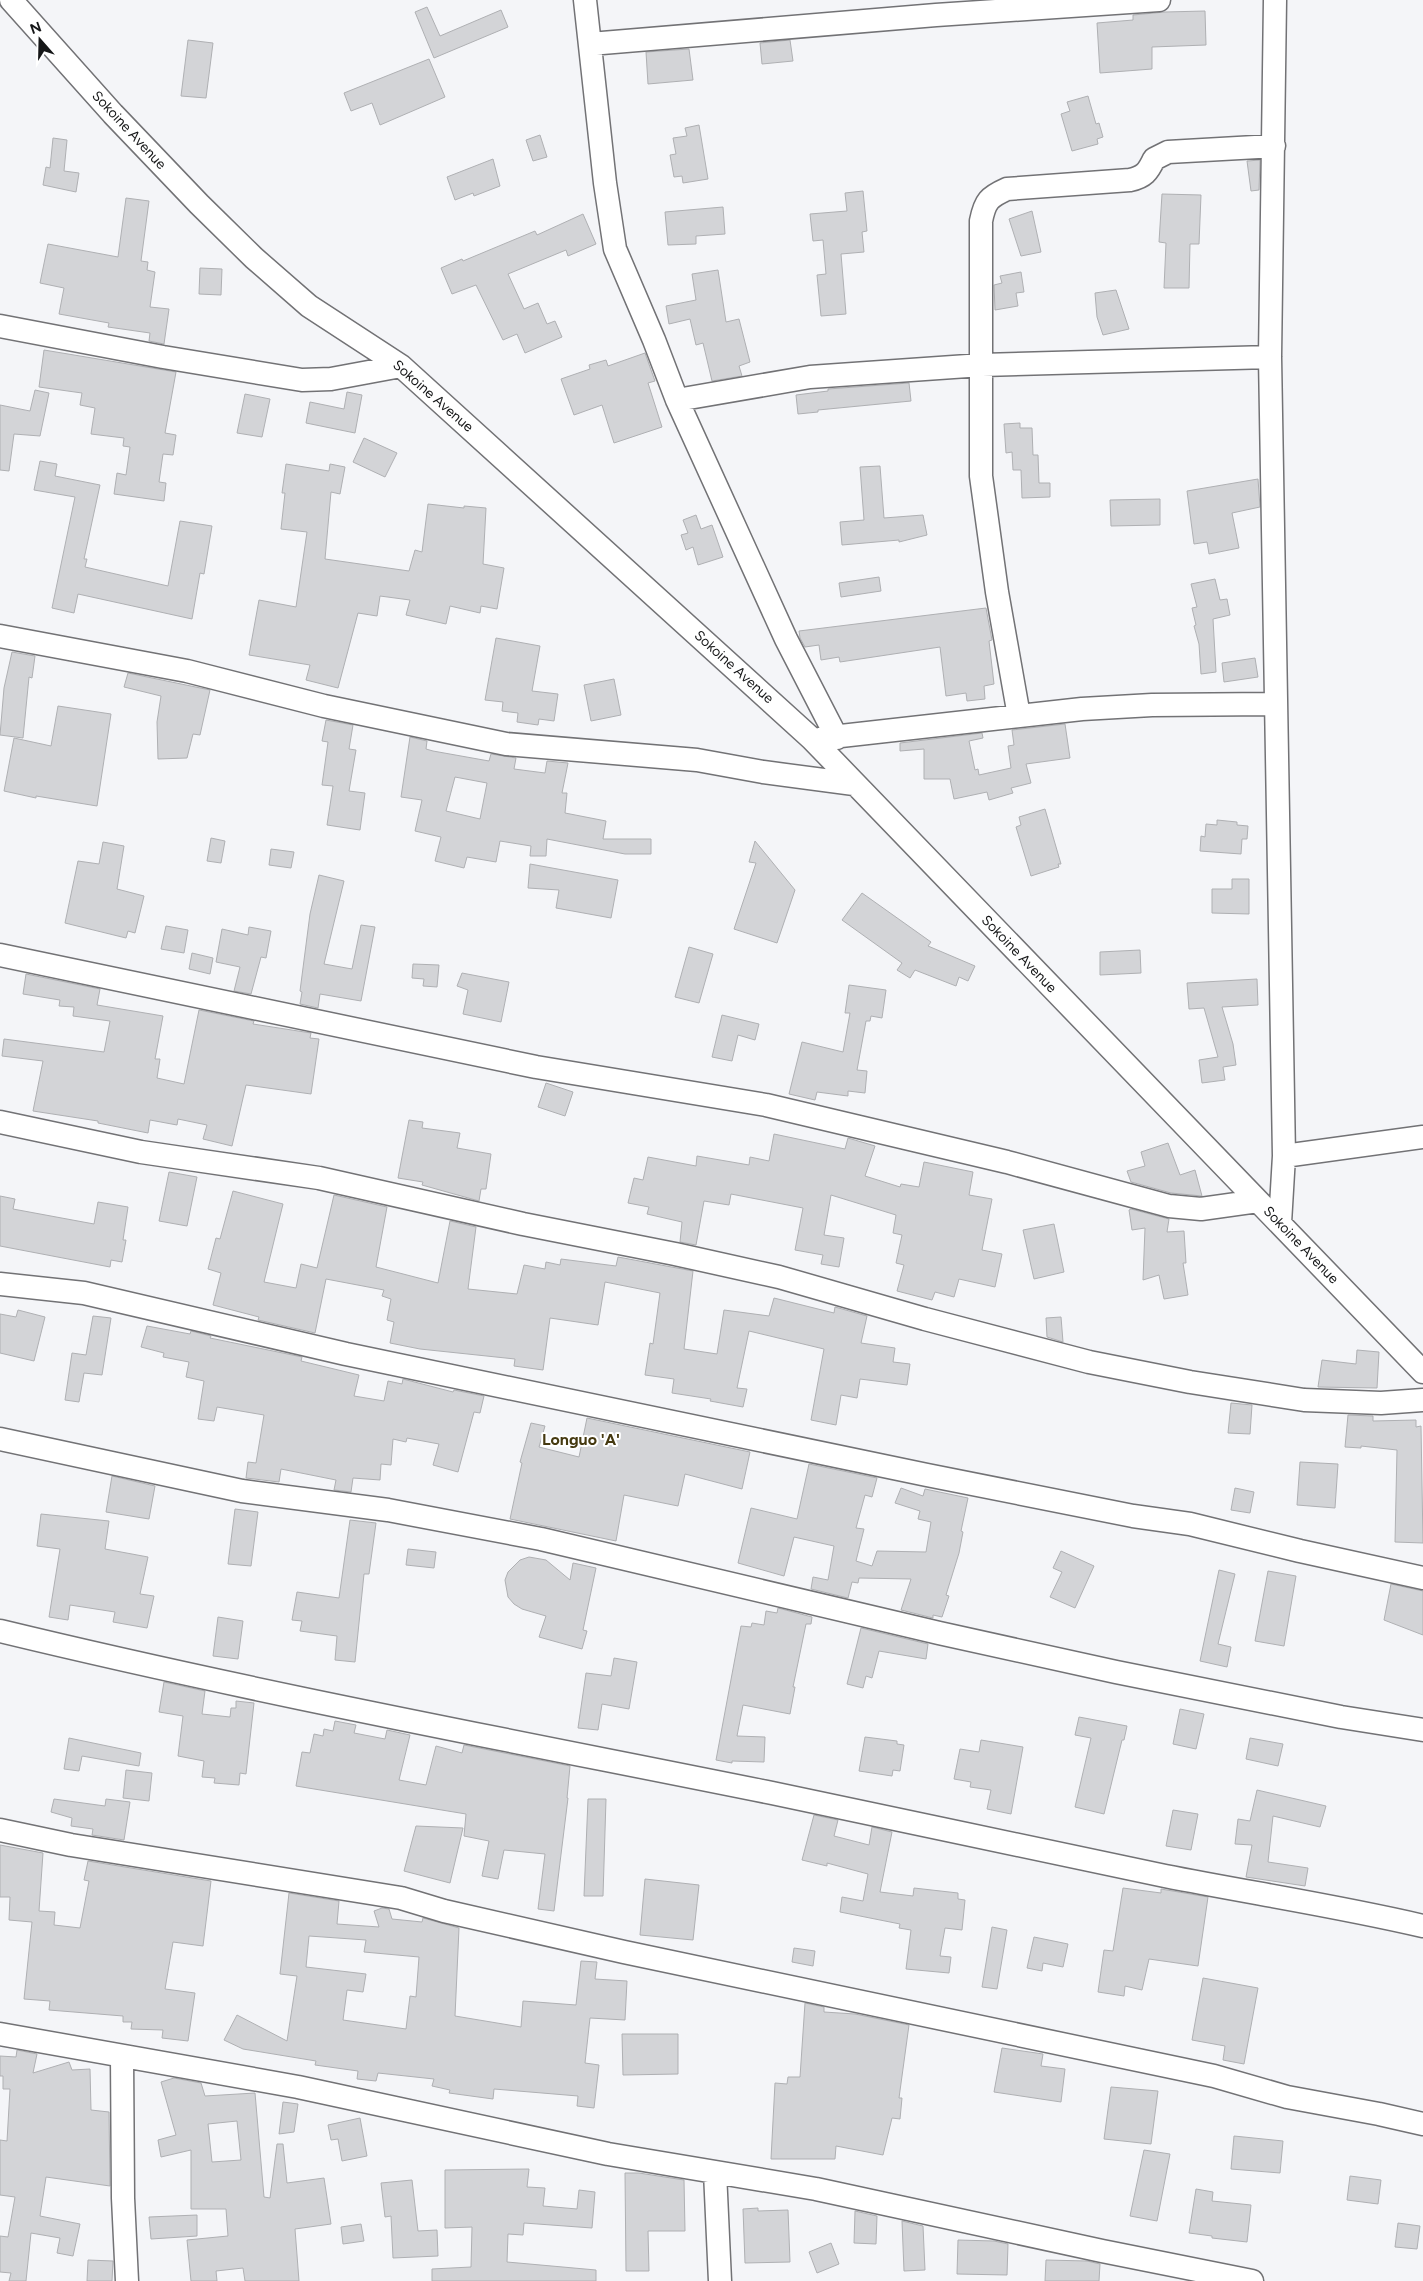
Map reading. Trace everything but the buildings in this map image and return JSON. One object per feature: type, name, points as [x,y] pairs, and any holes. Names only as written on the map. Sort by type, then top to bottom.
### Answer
[{"type":"street","name":"Sokoine Avenue","points":[[11,0],[113,114],[199,204],[254,258],[309,306],[402,366],[812,739],[1423,1372]]},
{"type":"street","points":[[585,0],[605,183],[615,249],[654,340],[676,400],[786,639],[838,738]]},
{"type":"street","points":[[590,44],[936,15],[1159,0]]},
{"type":"street","points":[[1275,0],[1270,357],[1284,1156],[1280,1223]]},
{"type":"street","points":[[1019,716],[997,592],[981,476],[981,221],[984,208],[992,196],[1007,189],[1130,180],[1142,177],[1149,170],[1154,159],[1168,152],[1274,146]]},
{"type":"street","points":[[0,326],[163,357],[302,380],[331,379],[402,366]]},
{"type":"street","points":[[676,400],[810,377],[982,365],[1270,357]]},
{"type":"street","points":[[0,636],[187,672],[324,706],[506,744],[697,760],[763,772],[854,784]]},
{"type":"street","points":[[812,739],[838,738],[912,727],[1019,716],[1152,705],[1275,704]]},
{"type":"street","points":[[0,955],[536,1067],[766,1106],[959,1150],[1169,1206],[1201,1209],[1258,1202]]},
{"type":"street","points":[[0,1122],[141,1152],[320,1178],[523,1224],[675,1254],[779,1277],[925,1319],[1088,1362],[1181,1380],[1304,1400],[1380,1403],[1423,1400]]},
{"type":"street","points":[[1284,1156],[1423,1137]]},
{"type":"street","points":[[0,1284],[84,1293],[346,1354],[927,1475],[1133,1516],[1190,1524],[1423,1578]]},
{"type":"street","points":[[0,1439],[242,1491],[388,1510],[541,1539],[938,1633],[1079,1664],[1245,1698],[1423,1730]]},
{"type":"street","points":[[0,1631],[371,1713],[1051,1850],[1165,1876],[1382,1916],[1423,1926]]},
{"type":"street","points":[[0,1830],[71,1845],[401,1898],[444,1911],[614,1950],[1214,2076],[1287,2097],[1423,2124]]},
{"type":"street","points":[[0,2034],[298,2087],[608,2154],[816,2189],[1102,2251],[1252,2281]]},
{"type":"street","points":[[122,2056],[123,2198],[127,2281]]},
{"type":"street","points":[[715,2172],[720,2281]]},
{"type":"district","name":"Longuo 'A'","points":[[581,1439]]}]
